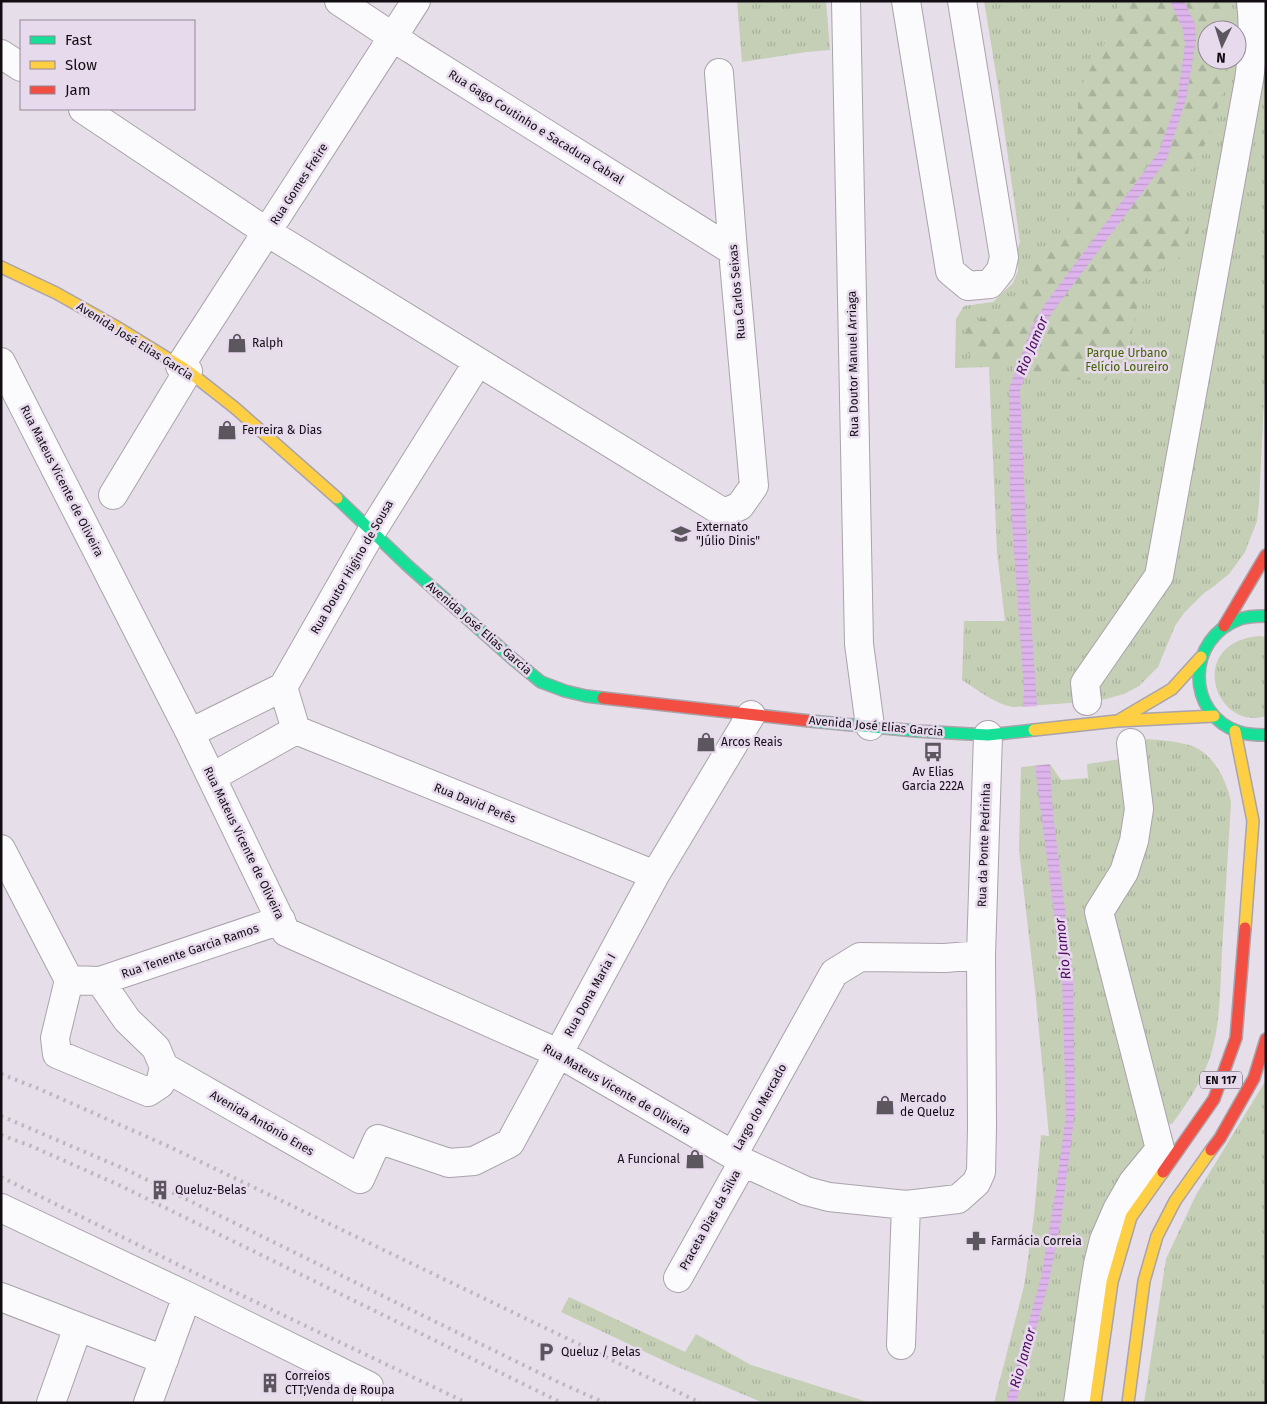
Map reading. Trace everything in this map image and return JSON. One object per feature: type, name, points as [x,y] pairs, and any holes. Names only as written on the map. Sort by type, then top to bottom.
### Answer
[{"type":"street","name":"Rua Gago Coutinho e Sacadura Cabral","points":[[339,1],[733,251]]},
{"type":"street","name":"Rua Gomes Freire","points":[[113,495],[184,369],[267,232],[416,1]]},
{"type":"street","name":"Rua Doutor Manuel Arriaga","points":[[846,1],[859,644],[870,726]]},
{"type":"street","points":[[906,1],[950,271],[968,286],[990,284],[1001,270],[1004,257],[962,1]]},
{"type":"street","points":[[1087,701],[1085,683],[1159,576],[1249,80],[1253,50],[1251,1]]},
{"type":"street","points":[[1,54],[20,66]]},
{"type":"street","name":"Rua Carlos Seixas","points":[[478,362],[724,513],[740,506],[754,486],[719,73]]},
{"type":"street","points":[[84,110],[267,232],[478,362]]},
{"type":"street","name":"Avenida José Elias Garcia","points":[[1,267],[56,293],[115,326],[184,369],[235,408],[355,514],[408,566],[514,660],[542,682],[565,691],[586,696],[751,715],[870,726],[998,734],[1058,728],[1124,732],[1214,716]]},
{"type":"street","name":"Rua Mateus Vicente de Oliveira","points":[[1,362],[190,733],[286,932],[558,1053],[738,1158]]},
{"type":"street","name":"Rua Doutor Higino de Sousa","points":[[283,687],[372,531],[478,362]]},
{"type":"street","points":[[1266,555],[1224,626],[1210,640],[1201,658],[1198,678],[1202,698],[1214,716],[1224,725],[1235,731],[1251,735],[1266,734]]},
{"type":"street","points":[[1224,626],[1240,618],[1258,615],[1266,616]]},
{"type":"street","name":"Avenida José Elias Garcia","points":[[1124,732],[1145,706],[1172,689],[1201,658]]},
{"type":"street","points":[[190,733],[283,687],[296,730],[212,777]]},
{"type":"street","name":"Rua Dona Maria I","points":[[360,1179],[378,1139],[449,1163],[474,1161],[510,1143],[655,875],[751,715]]},
{"type":"street","name":"Rua David Perês","points":[[296,730],[655,875]]},
{"type":"street","name":"EN 117","points":[[1094,1403],[1112,1282],[1131,1217],[1214,1099],[1236,1038],[1253,820],[1235,731]]},
{"type":"street","points":[[1078,1403],[1098,1264],[1104,1240],[1117,1210],[1133,1182],[1160,1149],[1099,912],[1124,872],[1134,840],[1139,809],[1124,732]]},
{"type":"street","name":"Rua da Ponte Pedrinha","points":[[981,954],[998,734]]},
{"type":"street","points":[[1,849],[69,980],[55,1038],[57,1054],[148,1092],[160,1084],[164,1067],[156,1048],[127,1020],[100,981],[69,980]]},
{"type":"street","name":"Rua Tenente Garcia Ramos","points":[[100,981],[281,920]]},
{"type":"street","name":"Largo do Mercado","points":[[981,954],[981,1172],[976,1183],[958,1199],[906,1205],[829,1197],[806,1191],[738,1158],[834,973],[860,957],[945,958],[981,954]]},
{"type":"street","name":"EN 117","points":[[1128,1403],[1144,1281],[1157,1236],[1175,1201],[1220,1138],[1254,1078],[1266,1040]]},
{"type":"street","name":"Avenida António Enes","points":[[164,1067],[360,1179]]},
{"type":"street","name":"Praceta Dias da Silva","points":[[678,1278],[738,1158]]},
{"type":"street","points":[[901,1345],[906,1205]]},
{"type":"street","points":[[2,1210],[187,1296],[368,1394]]},
{"type":"street","points":[[148,1403],[187,1296]]},
{"type":"street","points":[[1,1297],[164,1360]]},
{"type":"street","points":[[50,1403],[78,1327]]},
{"type":"green space","points":[[737,1],[826,1],[830,50],[742,62]]},
{"type":"green space","name":"Parque Urbano Felício Loureiro","points":[[984,1],[1266,1],[1266,356],[1257,521],[1245,552],[1229,574],[1204,593],[1184,613],[1175,626],[1158,667],[1139,686],[1124,694],[1098,701],[1013,707],[993,700],[962,680],[964,621],[1005,621],[997,552],[989,367],[955,368],[956,319],[964,306],[993,302],[1013,283],[1018,271],[1017,251],[1020,242]]},
{"type":"green space","points":[[1118,1],[1170,1],[1183,30],[1185,44],[1177,101],[1157,153],[1045,304],[1033,324],[1017,366],[967,353],[960,340],[968,327],[977,320],[1005,312],[1029,279],[1040,254],[1059,236],[1072,214],[1077,194],[1078,103],[1084,80],[1114,27]]},
{"type":"green space","points":[[1184,1],[1221,1],[1226,20],[1197,20],[1197,70],[1227,70],[1225,85],[1207,140],[1181,189],[1180,202],[1189,226],[1187,249],[1183,255],[1146,278],[1142,283],[1127,356],[1122,364],[1104,381],[1053,377],[1027,369],[1044,326],[1054,310],[1166,161],[1186,99],[1196,40],[1195,24]]},
{"type":"green space","points":[[1259,636],[1266,637],[1266,716],[1248,717],[1233,711],[1222,700],[1216,685],[1215,669],[1222,654],[1236,642]]},
{"type":"green space","points":[[1146,739],[1189,745],[1205,754],[1212,760],[1222,776],[1231,802],[1217,1029],[1208,1064],[1189,1099],[1172,1124],[1144,1121],[1144,1154],[1073,1403],[994,1403],[1024,1286],[1034,1216],[1041,1135],[1049,1136],[1019,850],[1021,767],[1050,764],[1061,780],[1088,778],[1087,764],[1141,756],[1140,750]]},
{"type":"green space","points":[[1266,1080],[1266,1403],[1144,1403],[1166,1259],[1196,1195]]},
{"type":"green space","points":[[569,1297],[685,1352],[696,1334],[751,1365],[871,1403],[764,1403],[675,1366],[561,1312]]},
{"type":"water","name":"Rio Jamor","points":[[1170,1],[1184,1],[1195,24],[1196,40],[1186,99],[1166,161],[1054,310],[1044,326],[1020,390],[1029,590],[1037,706],[1023,707],[1024,690],[1010,495],[1009,388],[1033,324],[1045,304],[1158,153],[1177,101],[1185,44],[1183,30]]},
{"type":"water","name":"Rio Jamor","points":[[1050,764],[1053,814],[1073,973],[1075,1112],[1061,1220],[1049,1281],[1016,1403],[1006,1403],[1041,1278],[1066,1115],[1062,975],[1035,766]]},
{"type":"railway","points":[[1,1074],[170,1147],[701,1403]]},
{"type":"railway","points":[[1,1116],[127,1170],[556,1381],[605,1403]]},
{"type":"railway","points":[[1,1135],[31,1146],[119,1185],[562,1403]]},
{"type":"railway","points":[[1,1177],[195,1273],[467,1403]]},
{"type":"traffic: fast","points":[[337,498],[408,566],[541,682],[565,691],[603,698]]},
{"type":"traffic: fast","points":[[1266,616],[1243,618],[1222,629],[1209,642],[1202,658],[1199,676],[1201,693],[1209,709],[1221,723],[1242,733],[1266,735]]},
{"type":"traffic: fast","points":[[810,721],[916,731],[988,735],[1034,730]]},
{"type":"traffic: slow","points":[[1,267],[56,293],[115,326],[188,371],[235,408],[337,498]]},
{"type":"traffic: slow","points":[[1121,719],[1172,689],[1201,657]]},
{"type":"traffic: slow","points":[[1034,730],[1117,721],[1214,716]]},
{"type":"traffic: slow","points":[[1235,731],[1253,821],[1245,928]]},
{"type":"traffic: slow","points":[[1128,1403],[1144,1281],[1157,1236],[1175,1201],[1211,1150]]},
{"type":"traffic: slow","points":[[1095,1403],[1112,1282],[1131,1217],[1163,1172]]},
{"type":"traffic: jam","points":[[1224,626],[1266,555]]},
{"type":"traffic: jam","points":[[603,698],[810,721]]},
{"type":"traffic: jam","points":[[1163,1172],[1214,1099],[1236,1038],[1245,928]]},
{"type":"traffic: jam","points":[[1211,1150],[1220,1138],[1254,1078],[1266,1039]]},
{"type":"place","name":"Ralph","points":[[237,343]]},
{"type":"place","name":"Ferreira & Dias","points":[[227,430]]},
{"type":"place","name":"Externato \"Júlio Dinis\"","points":[[681,534]]},
{"type":"place","name":"Arcos Reais","points":[[706,742]]},
{"type":"place","name":"Av Elias Garcia 222A","points":[[933,752]]},
{"type":"place","name":"Mercado de Queluz","points":[[885,1105]]},
{"type":"place","name":"A Funcional","points":[[695,1159]]},
{"type":"place","name":"Queluz-Belas","points":[[160,1190]]},
{"type":"place","name":"Farmácia Correia","points":[[976,1241]]},
{"type":"place","name":"Queluz / Belas","points":[[546,1352]]},
{"type":"place","name":"Correios CTT;Venda de Roupa","points":[[270,1383]]}]
